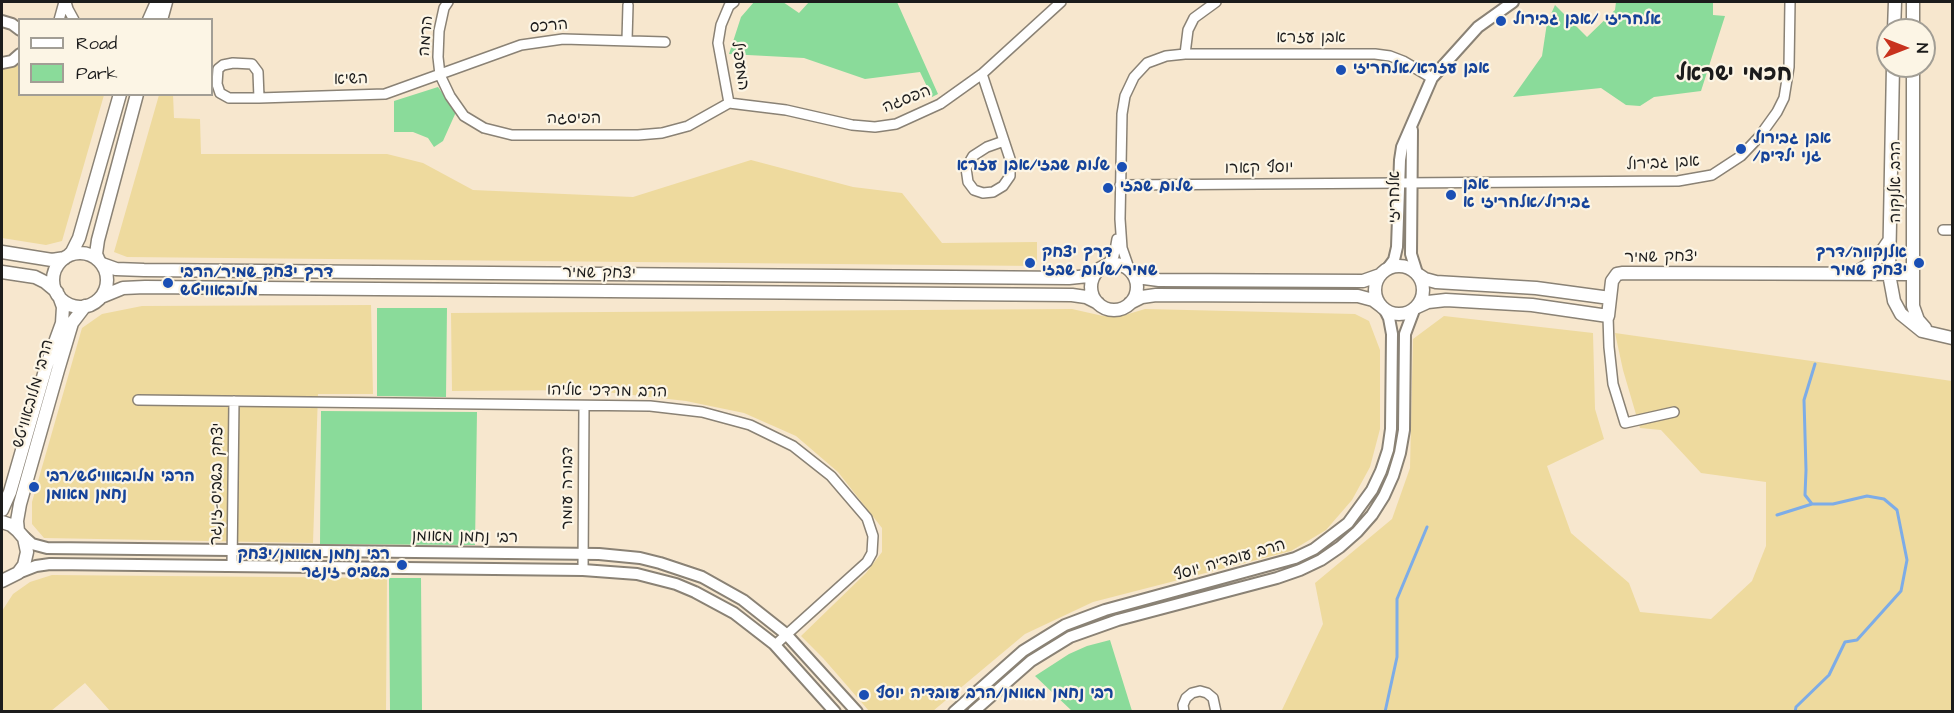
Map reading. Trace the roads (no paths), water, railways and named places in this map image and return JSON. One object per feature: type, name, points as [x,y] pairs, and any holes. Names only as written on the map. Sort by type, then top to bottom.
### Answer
[{"type":"main road","points":[[150,18],[157,2]]},
{"type":"main road","points":[[162,18],[166,2]]},
{"type":"main road","points":[[1894,18],[1895,2]]},
{"type":"main road","points":[[1913,2],[1913,18]]},
{"type":"main road","name":"הרב אלנקוה","points":[[1889,274],[1893,78]]},
{"type":"main road","name":"הרב אלנקוה","points":[[1912,274],[1913,78]]},
{"type":"main road","points":[[58,294],[54,280],[55,272],[72,252],[79,238],[119,96]]},
{"type":"main road","points":[[2,272],[35,277],[45,282],[72,305],[93,304],[101,297],[107,280],[96,254],[98,240],[136,96]]},
{"type":"main road","name":"הרב אלנקוה","points":[[1852,274],[1869,267],[1890,240]]},
{"type":"main road","points":[[2,252],[52,260],[85,254],[100,263]]},
{"type":"main road","name":"יצחק שמיר","points":[[100,263],[116,269],[144,270],[1058,278],[1078,277],[1101,269]]},
{"type":"main road","points":[[1130,303],[1142,297],[1156,296],[1358,296],[1370,299],[1383,308],[1400,314],[1428,302],[1446,300],[1532,305],[1608,316],[1610,298],[1542,289],[1436,282],[1425,279],[1403,266],[1363,281],[1159,280],[1144,278],[1118,264],[1101,269],[1094,277],[1091,287],[1098,303],[1107,309],[1125,308],[1137,291],[1137,284],[1131,272]]},
{"type":"main road","points":[[1383,308],[1376,298],[1375,290],[1384,272]]},
{"type":"main road","name":"יצחק שמיר","points":[[1610,298],[1612,281],[1617,274],[1623,273],[1852,274]]},
{"type":"main road","points":[[1415,308],[1424,294],[1424,286],[1418,274]]},
{"type":"main road","points":[[1852,274],[1912,274],[1913,306],[1918,320],[1925,329],[1939,336]]},
{"type":"main road","points":[[1889,274],[1894,301],[1901,314],[1922,331],[1953,338]]},
{"type":"main road","name":"יצחק שמיר","points":[[101,297],[123,288],[156,287],[1072,295],[1086,297],[1098,303]]},
{"type":"main road","name":"הרבי מלובאוויטש","points":[[2,510],[10,492],[46,367],[60,329],[64,310],[58,294]]},
{"type":"main road","name":"הרבי מלובאוויטש","points":[[18,573],[27,552],[17,520],[20,504],[72,323],[85,306]]},
{"type":"main road","points":[[2,522],[20,532]]},
{"type":"main road","points":[[3,582],[18,573]]},
{"type":"street","points":[[60,18],[65,2]]},
{"type":"street","points":[[65,2],[73,18]]},
{"type":"street","name":"הרמה","points":[[440,75],[439,31],[444,8],[448,2]]},
{"type":"street","name":"המעפיל","points":[[729,103],[718,43],[721,25],[734,2]]},
{"type":"street","name":"הפסגה","points":[[729,103],[786,110],[852,125],[875,127],[896,124],[940,105],[982,74],[1061,2]]},
{"type":"street","points":[[1131,272],[1122,249],[1120,219],[1122,114],[1125,96],[1134,77],[1147,63],[1166,56],[1185,54],[1188,30],[1194,18],[1216,2]]},
{"type":"street","name":"אלחריזי","points":[[1384,272],[1394,260],[1397,247],[1402,147],[1432,78],[1478,27],[1513,2]]},
{"type":"street","name":"אבן גבירול","points":[[1399,182],[1678,181],[1713,175],[1741,156],[1778,112],[1784,98],[1790,67],[1790,2]]},
{"type":"street","points":[[627,40],[628,5]]},
{"type":"street","name":"הרכס","points":[[440,75],[521,45],[563,39],[665,42]]},
{"type":"street","name":"אבן עזרא","points":[[1185,54],[1375,54],[1403,61],[1432,78]]},
{"type":"street","points":[[2,63],[12,61],[18,56]]},
{"type":"street","name":"השיא","points":[[259,98],[258,72],[252,64],[233,63],[223,65],[218,69],[217,84],[220,93],[228,98],[259,98],[385,94],[440,75]]},
{"type":"street","points":[[982,74],[1010,159],[1010,177],[1003,186],[993,192],[983,193],[974,190],[968,182],[966,168],[973,156],[987,147],[1004,141]]},
{"type":"street","name":"הפיסגה","points":[[440,75],[450,96],[464,116],[484,128],[512,135],[662,133],[688,126],[729,103]]},
{"type":"street","name":"אלחריזי","points":[[1413,121],[1411,255],[1418,274]]},
{"type":"street","name":"יוסף קארו","points":[[1120,185],[1399,182]]},
{"type":"street","points":[[1101,269],[1114,256],[1120,219]]},
{"type":"street","name":"הרב עובדיה יוסף","points":[[954,711],[1023,651],[1065,625],[1114,607],[1295,558],[1323,543],[1348,523],[1372,490],[1388,450],[1392,406],[1392,334],[1389,318],[1383,308]]},
{"type":"street","name":"הרב עובדיה יוסף","points":[[974,711],[1031,662],[1070,637],[1108,623],[1300,570],[1330,554],[1357,532],[1372,515],[1384,496],[1400,453],[1404,430],[1405,334],[1415,308]]},
{"type":"street","points":[[1608,316],[1613,384],[1624,423],[1674,412]]},
{"type":"street","name":"הרב מרדכי אליהו","points":[[138,400],[676,408],[702,412],[750,425],[803,453],[831,476],[848,493],[870,524],[873,536],[872,553],[862,566],[775,645]]},
{"type":"street","name":"יצחק בשביס-זינגר","points":[[232,566],[234,402]]},
{"type":"street","name":"דבורה עומר","points":[[583,570],[584,406]]},
{"type":"street","name":"רבי נחמן מאומן","points":[[20,532],[32,544],[47,548],[583,554],[640,558],[702,577],[743,600],[786,634],[857,711]]},
{"type":"street","name":"רבי נחמן מאומן","points":[[18,573],[29,568],[50,564],[583,570],[637,574],[656,578],[695,592],[734,613],[775,645],[836,711]]},
{"type":"street","points":[[1184,711],[1183,705],[1186,698],[1200,691],[1208,693],[1213,698],[1216,711]]},
{"type":"waterway","points":[[1795,712],[1796,707],[1829,675],[1845,642],[1857,640],[1901,591],[1907,560],[1897,510],[1884,499],[1867,496],[1833,504],[1812,504],[1805,495],[1804,400],[1815,364]]},
{"type":"waterway","points":[[1777,515],[1812,504]]},
{"type":"waterway","points":[[1385,712],[1397,657],[1397,599],[1427,527]]},
{"type":"place","name":"אלחריזי /אבן גבירול","points":[[1501,21]]},
{"type":"place","name":"אבן עזרא/אלחריזי","points":[[1341,70]]},
{"type":"place","name":"אבן גבירול /גני ילדים","points":[[1741,149]]},
{"type":"place","name":"שלום שבזי/אבן עזרא","points":[[1122,167]]},
{"type":"place","name":"שלום שבזי","points":[[1108,188]]},
{"type":"place","name":"אבן גבירול/אלחריזי א","points":[[1451,195]]},
{"type":"place","name":"דרך יצחק שמיר/שלום שבזי","points":[[1030,263]]},
{"type":"place","name":"אלנקווה/דרך יצחק שמיר","points":[[1919,263]]},
{"type":"place","name":"דרך יצחק שמיר/הרבי מלובאוויטש","points":[[168,283]]},
{"type":"place","name":"הרבי מלובאוויטש/רבי נחמן מאומן","points":[[34,487]]},
{"type":"place","name":"רבי נחמן מאומן/יצחק בשביס זינגר","points":[[402,565]]},
{"type":"place","name":"רבי נחמן מאומן/הרב עובדיה יוסף","points":[[864,695]]},
{"type":"district","name":"חכמי ישראל","points":[[1734,75]]}]
